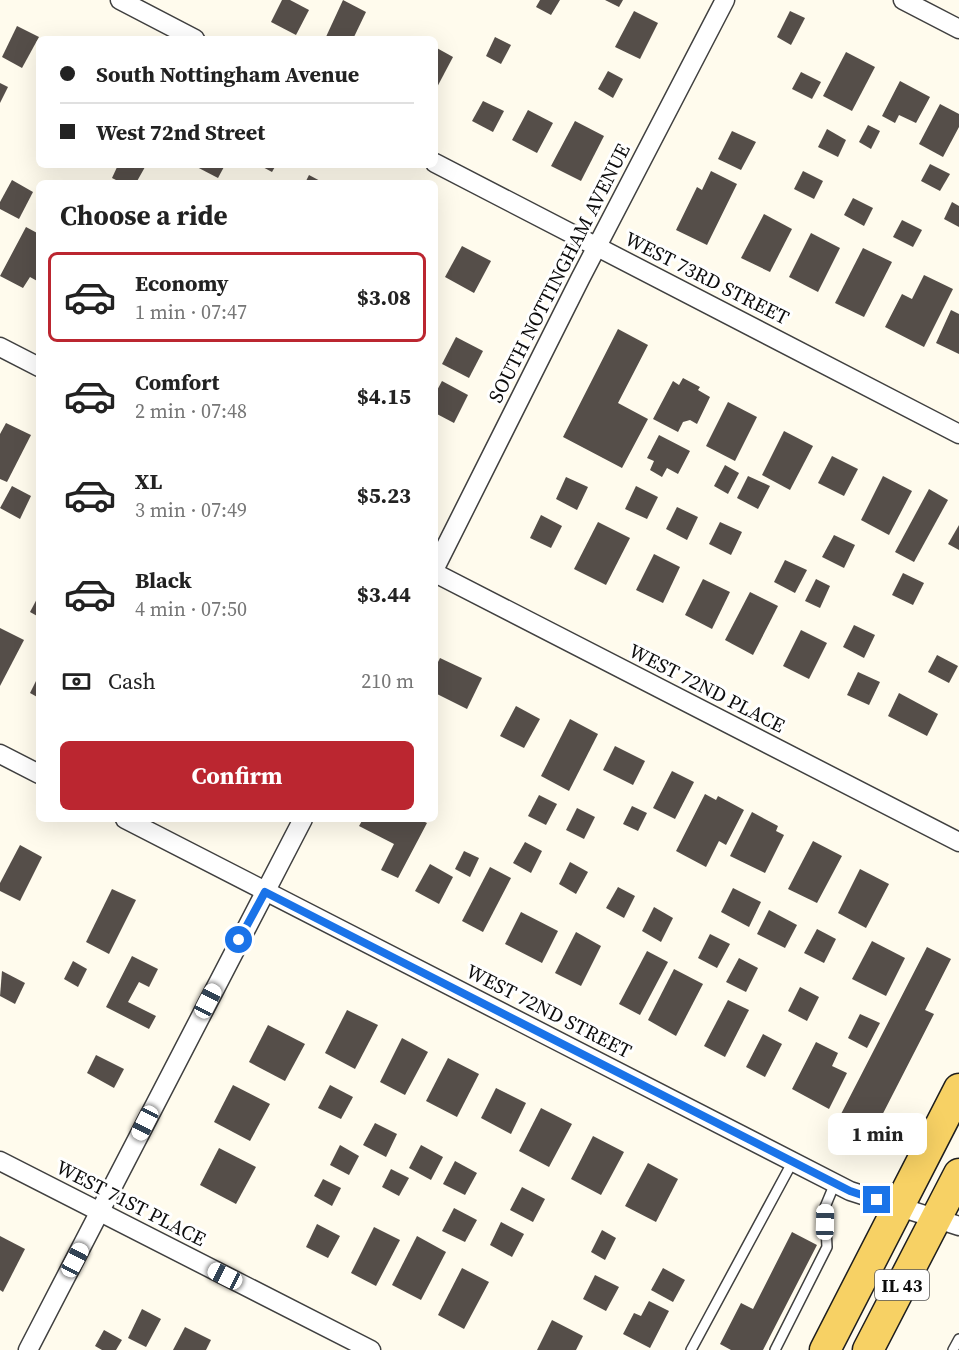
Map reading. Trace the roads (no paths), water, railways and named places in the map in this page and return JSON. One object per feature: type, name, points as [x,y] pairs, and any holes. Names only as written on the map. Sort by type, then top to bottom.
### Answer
[{"type":"main road","name":"IL 43","points":[[825,1350],[959,1089]]},
{"type":"main road","name":"IL 43","points":[[868,1350],[947,1223],[959,1174]]},
{"type":"street","points":[[120,0],[189,36]]},
{"type":"street","name":"SOUTH NOTTINGHAM AVENUE","points":[[438,562],[725,0]]},
{"type":"street","points":[[903,0],[959,29]]},
{"type":"street","name":"WEST 73RD STREET","points":[[438,165],[959,434]]},
{"type":"street","points":[[0,347],[36,365]]},
{"type":"street","name":"WEST 72ND PLACE","points":[[438,575],[959,842]]},
{"type":"street","points":[[0,754],[36,772]]},
{"type":"street","name":"WEST 72ND STREET","points":[[131,822],[835,1183],[898,1208],[947,1223]]},
{"type":"street","points":[[28,1350],[301,822]]},
{"type":"street","name":"WEST 71ST PLACE","points":[[0,1161],[371,1350]]},
{"type":"lane","points":[[691,1350],[793,1161]]},
{"type":"lane","points":[[776,1350],[827,1247],[825,1207],[835,1183]]},
{"type":"lane","points":[[953,1350],[959,1339]]}]
